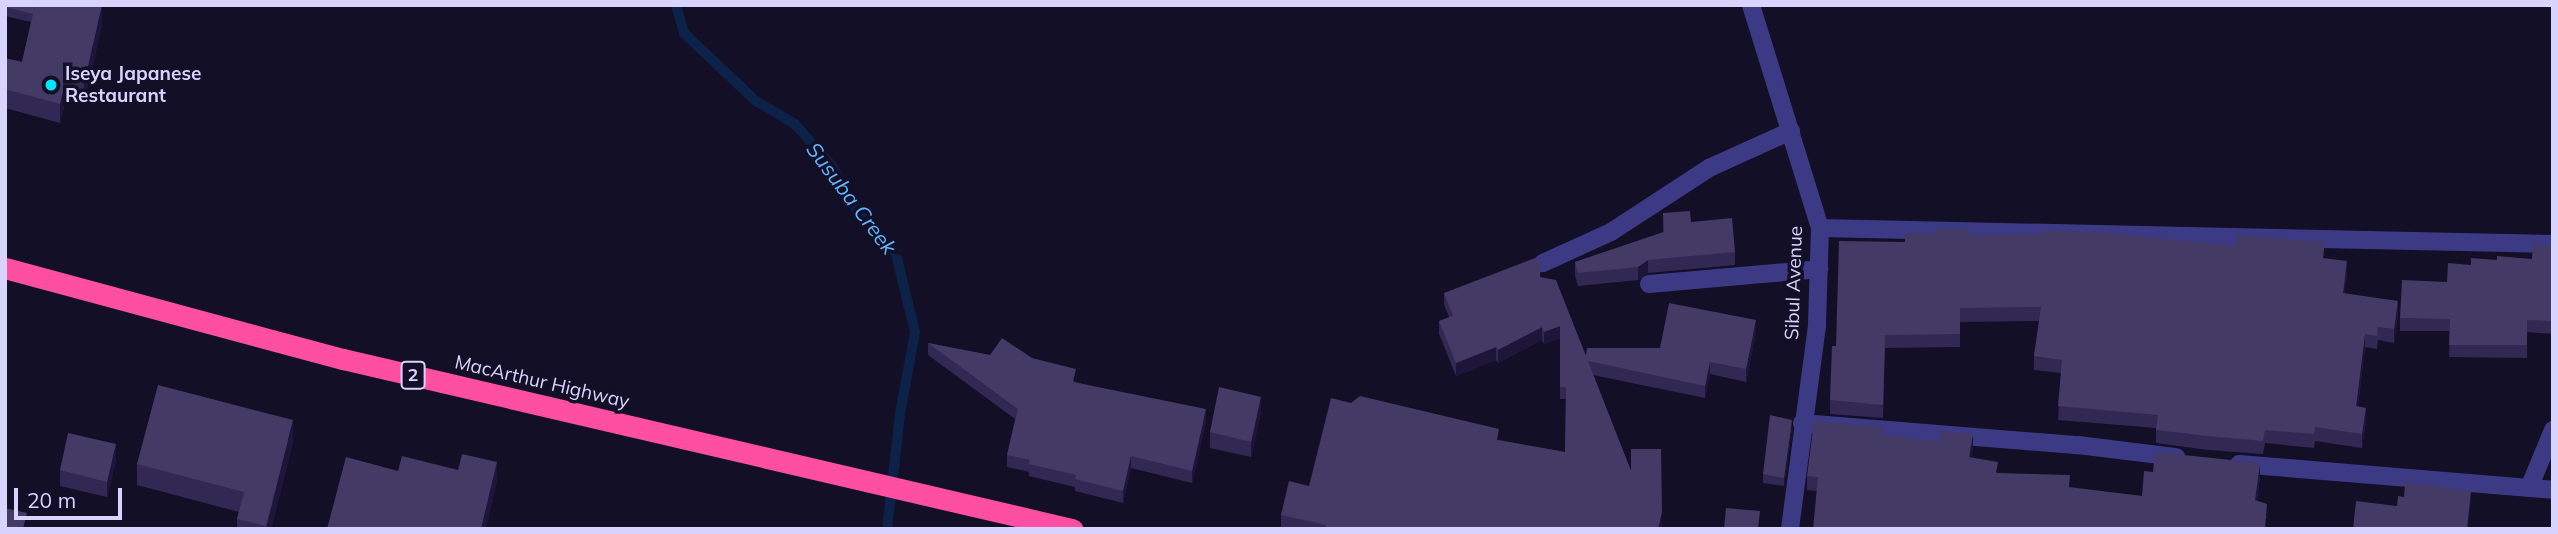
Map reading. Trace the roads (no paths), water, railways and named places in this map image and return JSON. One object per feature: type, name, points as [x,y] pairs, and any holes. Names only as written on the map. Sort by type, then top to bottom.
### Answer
[{"type":"highway","name":"MacArthur Highway","points":[[5,268],[343,359],[1072,529]]},
{"type":"street","name":"Sibul Avenue","points":[[1751,5],[1820,228],[1817,326],[1790,529]]},
{"type":"street","points":[[1543,263],[1611,232],[1709,168],[1791,131]]},
{"type":"street","points":[[1820,228],[2553,244]]},
{"type":"street","points":[[1649,284],[1819,269]]},
{"type":"street","points":[[1802,423],[2078,444],[2194,460]]},
{"type":"street","points":[[2529,488],[2553,430]]},
{"type":"street","points":[[2221,462],[2553,490]]},
{"type":"waterway","name":"Susuba Creek","points":[[676,5],[684,33],[756,101],[795,124],[832,166],[858,212],[896,254],[915,332],[900,414],[887,529]]},
{"type":"place","name":"Iseya Japanese Restaurant","points":[[51,85]]}]
